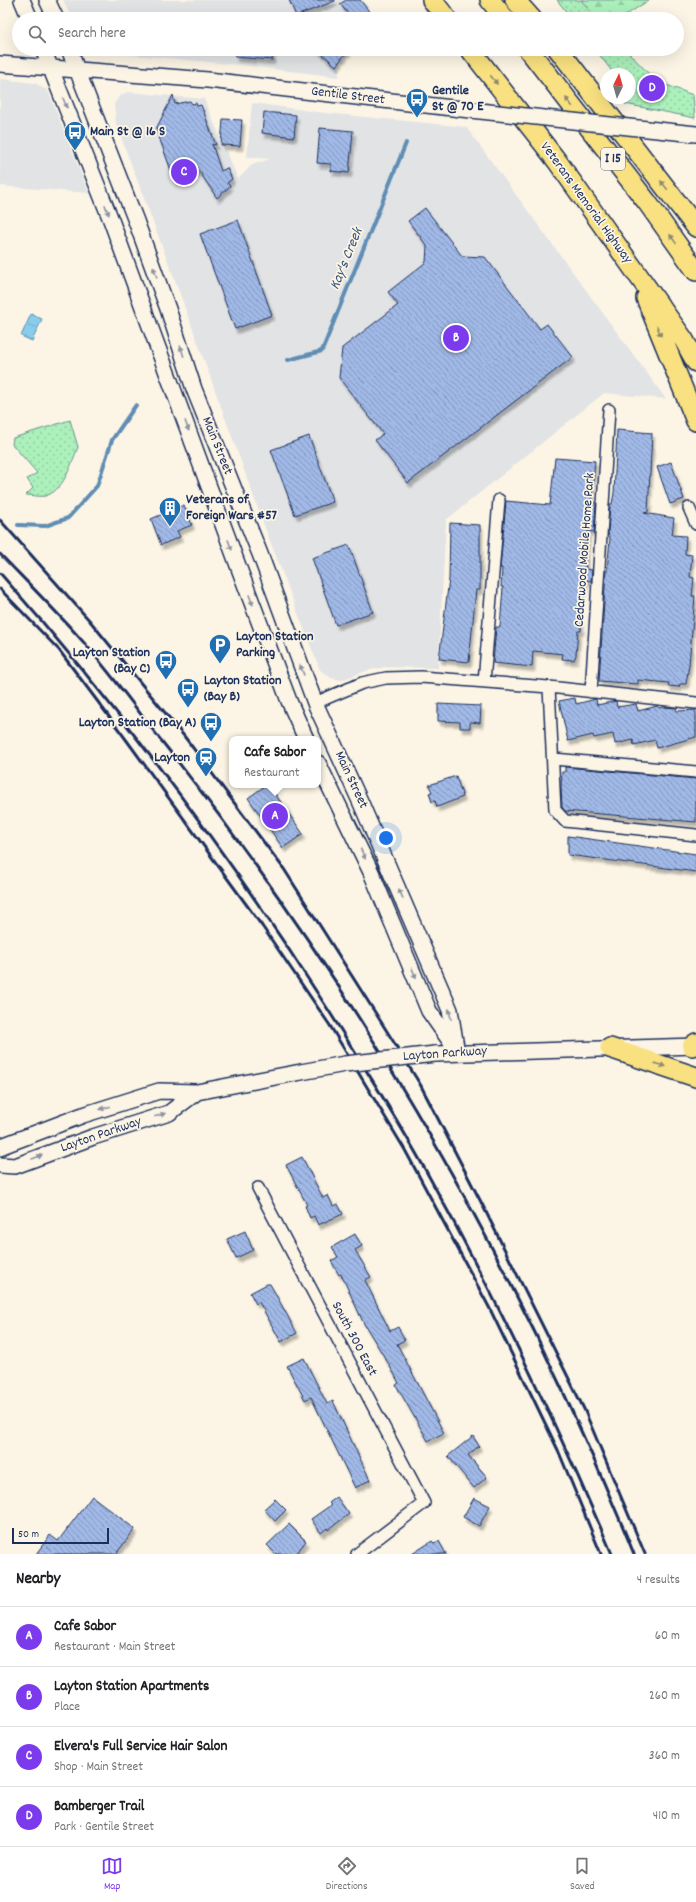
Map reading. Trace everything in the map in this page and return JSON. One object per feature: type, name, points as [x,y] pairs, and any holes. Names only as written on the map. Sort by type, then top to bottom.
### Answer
[{"type":"highway","points":[[432,0],[441,12]]},
{"type":"highway","points":[[490,0],[499,12]]},
{"type":"highway","points":[[515,0],[526,12]]},
{"type":"highway","name":"Veterans Memorial Highway","points":[[475,56],[557,161],[684,340],[696,362]]},
{"type":"highway","name":"I 15","points":[[533,56],[647,202],[696,271]]},
{"type":"highway","points":[[563,56],[696,227]]},
{"type":"highway","points":[[634,269],[696,421]]},
{"type":"highway","points":[[610,1048],[696,1077]]},
{"type":"main road","points":[[22,0],[27,12]]},
{"type":"main road","points":[[47,0],[53,12]]},
{"type":"main road","name":"Main Street","points":[[46,56],[111,220],[289,701],[305,736]]},
{"type":"main road","name":"Main Street","points":[[72,56],[158,280],[194,388],[258,548],[315,703],[360,800],[450,1010],[458,1053]]},
{"type":"main road","name":"Gentile Street","points":[[0,64],[208,80],[696,134]]},
{"type":"main road","name":"Main Street","points":[[321,769],[384,899],[429,1011],[458,1053]]},
{"type":"main road","name":"Layton Parkway","points":[[0,1148],[83,1115],[159,1091],[197,1092],[344,1064],[435,1054],[695,1045]]},
{"type":"main road","name":"Layton Parkway","points":[[0,1165],[15,1166],[93,1137],[169,1113],[197,1092]]},
{"type":"street","name":"Cedarwood Mobile Home Park","points":[[591,692],[609,410]]},
{"type":"street","points":[[484,682],[499,500]]},
{"type":"street","points":[[689,508],[696,524]]},
{"type":"street","points":[[315,703],[362,683],[386,678],[421,677],[696,703]]},
{"type":"street","points":[[549,688],[554,759],[555,810],[565,822],[696,835]]},
{"type":"street","points":[[554,759],[696,772]]},
{"type":"street","name":"South 300 East","points":[[258,1188],[424,1503],[356,1554]]},
{"type":"shaded area","points":[[63,0],[363,0],[371,12],[69,12]]},
{"type":"shaded area","points":[[143,56],[347,56],[339,67],[339,77],[240,65]]},
{"type":"shaded area","points":[[0,79],[35,83],[48,91],[89,193],[0,186]]},
{"type":"shaded area","points":[[127,92],[204,99],[238,179],[252,165],[270,159],[247,157],[252,103],[325,113],[466,127],[666,399],[604,393],[446,520],[438,668],[385,667],[366,671],[342,680],[331,678],[320,670],[267,533],[176,283],[116,124],[114,104],[119,97]]},
{"type":"green space","points":[[557,0],[585,0],[593,12],[566,12]]},
{"type":"green space","points":[[581,0],[649,0],[631,12],[591,12]]},
{"type":"green space","points":[[600,56],[632,56],[656,81],[693,95],[695,118],[625,104],[636,104],[636,68],[609,68]]},
{"type":"green space","points":[[70,420],[78,447],[63,481],[54,492],[46,496],[26,495],[33,488],[27,479],[37,473],[12,444],[13,438]]},
{"type":"water","points":[[31,314],[42,319],[32,341],[21,336]]},
{"type":"building","points":[[289,0],[335,0],[306,12],[294,12]]},
{"type":"building","points":[[346,0],[360,0],[369,12],[346,12],[340,4]]},
{"type":"building","points":[[235,56],[272,56],[272,60]]},
{"type":"building","points":[[324,56],[344,56],[336,66]]},
{"type":"building","points":[[173,95],[175,104],[190,101],[192,104],[196,103],[197,106],[201,105],[216,145],[212,144],[221,171],[227,168],[232,179],[227,183],[230,186],[217,198],[199,171],[175,181],[156,129]]},
{"type":"building","points":[[264,112],[296,115],[294,137],[262,133]]},
{"type":"building","points":[[223,119],[242,120],[240,146],[221,145]]},
{"type":"building","points":[[320,128],[353,131],[349,173],[331,171],[331,164],[317,163]]},
{"type":"building","points":[[425,208],[462,256],[485,257],[540,329],[547,324],[573,357],[408,483],[375,440],[383,434],[339,378],[342,348],[398,305],[388,292],[426,262],[427,246],[408,221]]},
{"type":"building","points":[[238,220],[272,315],[235,329],[200,234]]},
{"type":"building","points":[[617,430],[652,433],[648,512],[644,513],[674,518],[672,535],[686,536],[685,554],[692,555],[690,577],[694,578],[692,596],[695,596],[689,665],[686,684],[680,684],[679,687],[668,686],[669,683],[638,680],[638,684],[599,681],[606,571],[610,539],[608,533],[610,504],[612,504],[614,493]]},
{"type":"building","points":[[309,436],[333,502],[295,515],[271,450]]},
{"type":"building","points":[[555,458],[595,461],[591,502],[596,503],[594,532],[588,531],[585,562],[586,569],[592,570],[591,581],[585,580],[584,591],[581,591],[579,621],[581,621],[581,631],[578,631],[576,655],[574,660],[562,659],[563,654],[533,651],[532,667],[493,663],[496,627],[500,627],[503,587],[501,587],[502,568],[500,568],[506,501],[550,505]]},
{"type":"building","points":[[671,462],[684,499],[670,504],[657,467]]},
{"type":"building","name":"Veterans of Foreign Wars #57","points":[[184,505],[192,525],[177,531],[180,537],[161,545],[151,519]]},
{"type":"building","points":[[450,523],[480,525],[480,590],[476,590],[469,662],[439,659],[449,579]]},
{"type":"building","points":[[349,545],[373,612],[336,625],[312,558]]},
{"type":"building","points":[[575,698],[576,704],[596,699],[597,705],[616,701],[617,707],[636,704],[638,711],[657,706],[659,708],[676,708],[677,711],[696,710],[696,737],[657,748],[655,740],[634,745],[633,740],[615,744],[613,734],[594,738],[593,735],[568,741],[559,701]]},
{"type":"building","points":[[438,704],[481,706],[480,723],[470,722],[470,728],[460,728],[460,722],[438,721]]},
{"type":"building","points":[[565,767],[696,779],[696,822],[565,811],[562,807],[561,786],[562,772],[565,772]]},
{"type":"building","points":[[456,776],[463,797],[437,807],[435,801],[432,802],[429,793],[432,792],[429,785]]},
{"type":"building","points":[[262,788],[271,788],[303,834],[283,848],[248,798]]},
{"type":"building","points":[[568,836],[696,854],[696,872],[568,855]]},
{"type":"building","points":[[302,1157],[323,1198],[328,1195],[333,1206],[338,1204],[343,1214],[318,1225],[314,1216],[310,1218],[305,1206],[307,1205],[286,1165]]},
{"type":"building","points":[[245,1231],[253,1250],[236,1258],[227,1239]]},
{"type":"building","points":[[355,1234],[362,1246],[355,1250],[371,1277],[365,1280],[390,1331],[398,1327],[405,1340],[397,1344],[444,1433],[428,1441],[396,1385],[399,1383],[363,1322],[341,1274],[339,1275],[331,1261],[338,1257],[332,1247]]},
{"type":"building","points":[[267,1284],[270,1284],[297,1333],[281,1342],[259,1302],[256,1304],[250,1293]]},
{"type":"building","points":[[304,1358],[327,1404],[333,1401],[370,1480],[355,1488],[311,1397],[305,1400],[287,1366]]},
{"type":"building","points":[[473,1436],[479,1446],[468,1455],[487,1477],[474,1488],[448,1456]]},
{"type":"building","points":[[92,1496],[135,1529],[116,1554],[36,1554],[50,1535],[58,1541]]},
{"type":"building","points":[[337,1497],[349,1514],[328,1530],[327,1528],[321,1533],[311,1519],[331,1505],[329,1503]]},
{"type":"building","points":[[474,1498],[490,1506],[479,1526],[463,1517]]},
{"type":"building","points":[[275,1499],[286,1510],[275,1521],[264,1509]]},
{"type":"building","points":[[289,1524],[306,1541],[296,1554],[276,1554],[267,1545]]},
{"type":"building","points":[[432,1541],[434,1543],[439,1541],[446,1554],[412,1554]]},
{"type":"waterway","name":"Kay's Creek","points":[[288,360],[322,351],[406,143]]},
{"type":"waterway","name":"Kay's Creek","points":[[18,525],[45,526],[68,518],[97,486],[112,440],[136,405]]},
{"type":"railway","points":[[0,520],[90,621],[184,736],[284,869],[420,1084],[481,1202],[584,1409],[645,1554]]},
{"type":"railway","points":[[0,554],[59,615],[89,649],[164,744],[235,837],[303,933],[367,1031],[428,1132],[485,1235],[538,1340],[588,1446],[634,1554]]},
{"type":"railway","points":[[0,573],[132,731],[214,841],[291,953],[366,1070],[426,1171],[500,1312],[547,1408],[612,1554]]},
{"type":"railway","points":[[0,589],[59,650],[262,926],[329,1024],[405,1150],[489,1307],[558,1450],[601,1554]]},
{"type":"place","name":"Bamberger Trail","points":[[652,88]]},
{"type":"place","name":"Gentile St @ 70 E","points":[[417,118]]},
{"type":"place","name":"Main St @ 16 S","points":[[75,152]]},
{"type":"place","name":"Elvera's Full Service Hair Salon","points":[[184,172]]},
{"type":"place","name":"Layton Station Apartments","points":[[456,338]]},
{"type":"place","name":"Veterans of Foreign Wars #57","points":[[170,528]]},
{"type":"place","name":"Layton Station Parking","points":[[220,664]]},
{"type":"place","name":"Layton Station (Bay C)","points":[[166,680]]},
{"type":"place","name":"Layton Station (Bay B)","points":[[188,708]]},
{"type":"place","name":"Layton Station (Bay A)","points":[[211,742]]},
{"type":"place","name":"Layton","points":[[206,778]]},
{"type":"place","name":"Cafe Sabor","points":[[275,816]]}]
